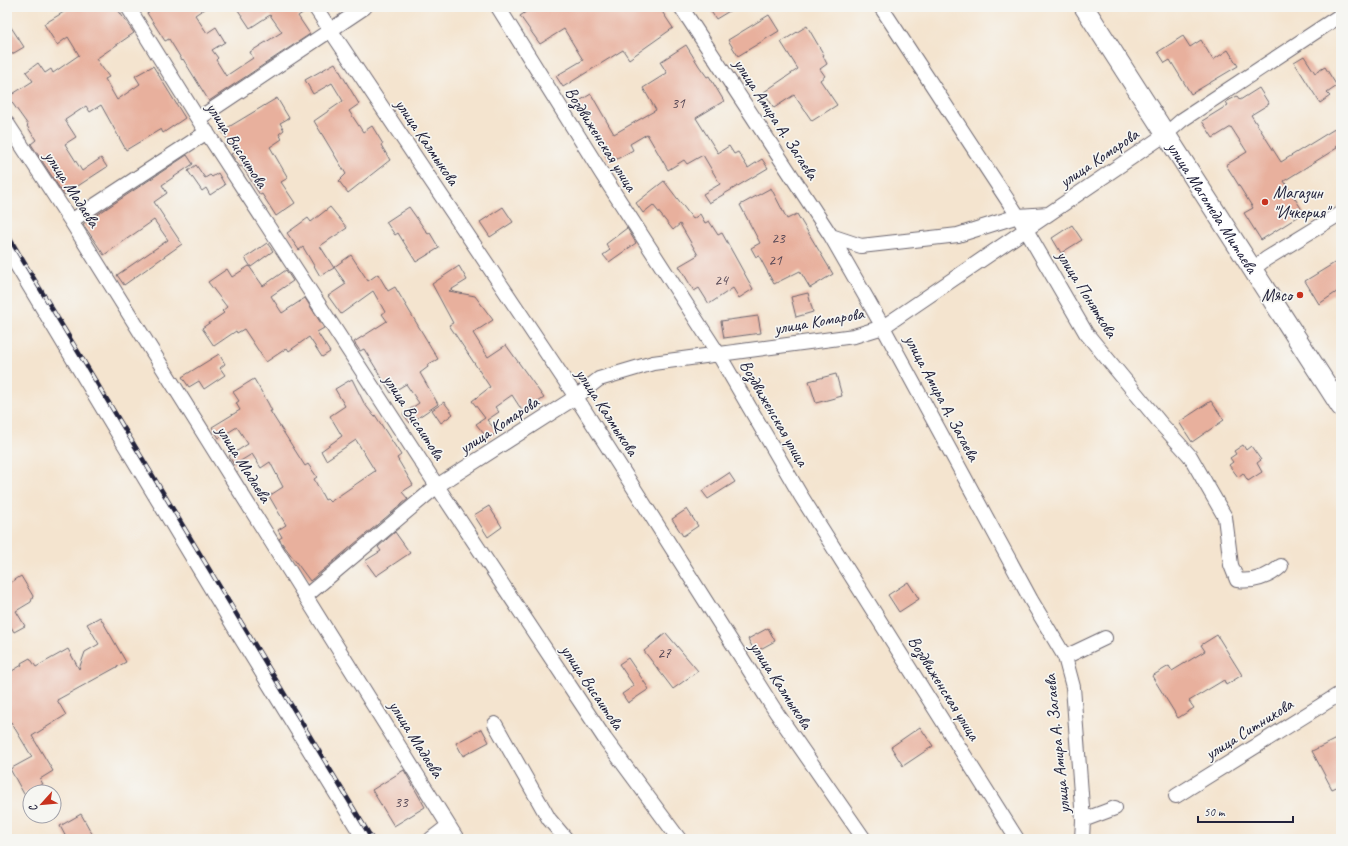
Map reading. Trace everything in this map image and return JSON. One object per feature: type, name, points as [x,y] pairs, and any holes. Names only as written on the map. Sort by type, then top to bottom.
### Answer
[{"type":"street","name":"улица Висаитова","points":[[128,7],[198,119],[604,739],[679,839]]},
{"type":"street","name":"улица Калмыкова","points":[[315,7],[576,397],[776,712],[864,839]]},
{"type":"street","points":[[198,119],[365,7]]},
{"type":"street","name":"Воздвиженская улица","points":[[498,7],[602,174],[720,355],[801,496],[1017,839]]},
{"type":"street","name":"улица Амира А. Загаева","points":[[681,7],[831,236],[884,327],[1031,600],[1065,657],[1073,687],[1083,820],[1082,839]]},
{"type":"street","name":"улица Поняткова","points":[[881,7],[1027,230],[1086,333],[1162,425],[1190,456],[1225,517],[1231,565],[1237,580],[1248,582],[1272,574],[1281,566]]},
{"type":"street","name":"улица Магомеда Митаева","points":[[1090,10],[1166,134],[1341,407]]},
{"type":"street","name":"улица Комарова","points":[[306,596],[437,486],[576,397],[599,379],[652,363],[854,336],[884,327],[1166,134],[1182,120],[1341,15]]},
{"type":"street","name":"улица Мадаева","points":[[7,123],[71,221],[457,839]]},
{"type":"street","points":[[71,221],[207,132]]},
{"type":"street","points":[[1253,269],[1266,259],[1341,213]]},
{"type":"street","points":[[831,236],[861,246],[958,235],[1018,216],[1049,214]]},
{"type":"street","points":[[7,249],[239,635],[364,839]]},
{"type":"street","points":[[1065,657],[1105,638]]},
{"type":"street","name":"улица Ситникова","points":[[1176,796],[1341,693]]},
{"type":"street","points":[[495,724],[549,819],[566,839]]},
{"type":"street","points":[[1083,820],[1115,808]]},
{"type":"street","points":[[431,839],[448,826]]},
{"type":"building","points":[[72,7],[116,7],[134,33],[96,59],[109,77],[105,79],[117,100],[140,84],[135,76],[153,66],[185,118],[163,133],[161,129],[126,150],[101,105],[90,112],[86,106],[65,120],[76,137],[65,144],[82,171],[101,158],[107,167],[64,195],[31,144],[36,140],[27,126],[28,125],[8,97],[33,81],[26,72],[38,63],[45,73],[51,69],[53,73],[79,55],[68,37],[57,45],[44,24]]},
{"type":"building","points":[[157,7],[207,7],[195,15],[207,33],[216,27],[225,42],[212,50],[218,58],[216,60],[226,76],[253,58],[250,52],[282,32],[270,15],[250,28],[236,7],[307,7],[307,10],[298,16],[310,34],[209,101],[169,39],[165,41],[147,13]]},
{"type":"building","points":[[533,7],[659,7],[673,28],[629,59],[623,50],[563,87],[556,76],[583,60],[564,29],[540,44],[520,16]]},
{"type":"building","points":[[708,7],[736,7],[716,19]]},
{"type":"building","points":[[769,15],[779,31],[738,56],[728,40]]},
{"type":"building","points":[[7,21],[24,47],[7,57]]},
{"type":"building","points":[[807,26],[824,55],[823,56],[827,64],[820,69],[825,76],[820,80],[837,105],[812,121],[794,95],[774,108],[764,92],[798,69],[781,42]]},
{"type":"building","points":[[1183,36],[1190,47],[1201,40],[1213,60],[1228,50],[1238,66],[1191,94],[1170,60],[1165,63],[1158,52]]},
{"type":"building","points":[[686,45],[707,77],[709,76],[724,101],[696,118],[718,153],[729,146],[734,154],[738,152],[748,168],[762,159],[768,168],[709,203],[703,194],[720,184],[703,155],[687,164],[684,160],[668,170],[647,134],[630,144],[633,150],[610,163],[576,103],[591,94],[614,134],[656,110],[643,88],[667,73],[660,62]]},
{"type":"building","points":[[1304,56],[1315,73],[1325,67],[1337,86],[1327,93],[1330,96],[1320,103],[1294,62]]},
{"type":"building","points":[[335,63],[359,104],[349,111],[363,132],[372,126],[383,144],[381,145],[390,160],[348,193],[339,181],[346,174],[314,121],[343,101],[332,83],[313,94],[305,80]]},
{"type":"building","points":[[1259,88],[1269,104],[1251,115],[1281,162],[1341,125],[1341,143],[1336,146],[1337,148],[1284,181],[1304,213],[1261,240],[1244,213],[1253,208],[1226,165],[1247,152],[1231,127],[1213,138],[1202,121],[1228,105],[1226,102],[1237,96],[1240,100]]},
{"type":"building","points":[[277,98],[289,118],[280,123],[284,130],[279,134],[282,139],[270,147],[288,178],[281,182],[295,203],[276,216],[262,194],[260,195],[242,166],[240,167],[231,154],[235,152],[222,131]]},
{"type":"building","points":[[187,155],[193,164],[162,185],[167,193],[154,202],[182,244],[124,285],[117,275],[168,240],[154,220],[104,255],[83,224]]},
{"type":"building","points":[[196,165],[205,178],[210,175],[212,177],[218,173],[225,185],[210,195],[206,188],[202,191],[188,171]]},
{"type":"building","points":[[664,181],[693,219],[700,214],[705,223],[709,221],[718,235],[722,233],[753,289],[739,298],[733,288],[709,304],[699,288],[694,291],[679,266],[698,255],[680,224],[673,230],[653,205],[643,213],[636,203]]},
{"type":"building","points":[[771,188],[787,219],[797,214],[833,274],[810,288],[800,271],[774,284],[759,256],[756,257],[751,248],[760,243],[740,205]]},
{"type":"building","points":[[330,207],[347,228],[320,246],[334,268],[320,276],[303,247],[299,250],[287,233],[308,218],[311,222]]},
{"type":"building","points":[[409,207],[428,234],[430,233],[439,248],[416,262],[398,233],[395,235],[386,222]]},
{"type":"building","points":[[503,207],[513,222],[490,237],[480,222]]},
{"type":"building","points":[[1072,225],[1082,240],[1061,253],[1052,238]]},
{"type":"building","points":[[627,228],[636,243],[609,262],[603,255],[610,250],[606,244]]},
{"type":"building","points":[[267,243],[273,251],[251,267],[245,258]]},
{"type":"building","points":[[351,255],[368,281],[378,274],[388,291],[395,287],[438,359],[427,365],[428,367],[420,373],[438,404],[410,423],[403,414],[419,403],[406,384],[391,393],[364,349],[360,351],[354,342],[387,321],[382,314],[385,312],[373,291],[341,314],[328,296],[346,284],[334,267]]},
{"type":"building","points":[[1341,259],[1341,289],[1319,304],[1305,281]]},
{"type":"building","points":[[249,266],[263,286],[286,270],[293,281],[271,296],[282,313],[305,298],[324,328],[317,332],[330,352],[322,357],[309,337],[289,351],[287,348],[266,362],[244,329],[237,333],[236,331],[214,346],[202,328],[224,313],[222,311],[227,307],[208,282],[227,269],[232,277]]},
{"type":"building","points":[[459,266],[467,280],[449,291],[475,296],[493,320],[473,333],[488,357],[506,345],[544,398],[523,412],[512,395],[495,407],[499,412],[487,420],[497,432],[488,439],[476,424],[485,418],[472,401],[490,387],[449,325],[453,323],[432,284]]},
{"type":"building","points":[[808,293],[813,312],[796,317],[791,297]]},
{"type":"building","points":[[758,316],[761,333],[724,338],[721,321]]},
{"type":"building","points":[[219,354],[225,364],[220,368],[225,375],[204,389],[199,381],[189,387],[182,377]]},
{"type":"building","points":[[836,374],[842,396],[816,403],[809,381]]},
{"type":"building","points":[[254,379],[272,411],[270,411],[305,466],[308,464],[317,477],[314,479],[325,500],[327,499],[330,502],[375,471],[356,440],[326,460],[321,451],[342,436],[330,416],[345,406],[335,389],[352,379],[364,403],[374,416],[375,415],[401,455],[397,458],[413,485],[402,492],[408,499],[310,581],[279,539],[282,537],[278,530],[286,525],[269,496],[283,487],[270,462],[261,468],[252,454],[234,465],[229,456],[248,444],[237,427],[219,438],[212,427],[240,410],[236,403],[239,401],[233,392]]},
{"type":"building","points":[[1211,401],[1224,420],[1192,442],[1179,422]]},
{"type":"building","points":[[444,402],[453,414],[441,423],[432,410]]},
{"type":"building","points":[[1243,445],[1246,450],[1251,446],[1261,460],[1257,463],[1262,472],[1248,481],[1243,473],[1238,477],[1229,465],[1233,462],[1230,458],[1236,454],[1234,451]]},
{"type":"building","points":[[729,473],[735,482],[708,499],[702,491]]},
{"type":"building","points":[[489,506],[502,527],[488,537],[474,515]]},
{"type":"building","points":[[687,509],[698,526],[683,536],[672,519]]},
{"type":"building","points":[[395,532],[410,553],[376,576],[365,561],[381,551],[378,547]]},
{"type":"building","points":[[21,576],[33,596],[31,602],[16,611],[25,626],[14,632],[7,620],[7,585]]},
{"type":"building","points":[[908,582],[919,599],[899,612],[888,595]]},
{"type":"building","points":[[100,617],[126,662],[57,700],[66,715],[32,736],[53,771],[40,779],[43,784],[22,784],[22,790],[10,769],[32,757],[11,722],[7,724],[7,674],[30,658],[36,667],[68,649],[79,669],[85,652],[99,644],[87,624]]},
{"type":"building","points":[[768,628],[775,641],[755,652],[748,639]]},
{"type":"building","points":[[666,633],[698,671],[673,689],[644,651]]},
{"type":"building","points":[[1217,635],[1242,675],[1226,685],[1224,680],[1189,701],[1194,708],[1178,718],[1152,676],[1169,666],[1172,671],[1205,651],[1201,645]]},
{"type":"building","points":[[628,658],[649,689],[628,703],[622,694],[634,686],[619,664]]},
{"type":"building","points":[[920,727],[933,746],[903,766],[891,747]]},
{"type":"building","points":[[482,729],[489,742],[463,756],[456,743]]},
{"type":"building","points":[[1336,739],[1341,749],[1341,785],[1332,789],[1312,751]]},
{"type":"building","points":[[404,770],[425,807],[394,826],[372,790]]},
{"type":"building","points":[[81,814],[95,839],[67,839],[60,826]]},
{"type":"railway","points":[[7,234],[372,839]]},
{"type":"place","name":"Магазин \"Ичкерия\"","points":[[1265,202]]},
{"type":"place","name":"Мясо","points":[[1300,295]]}]
